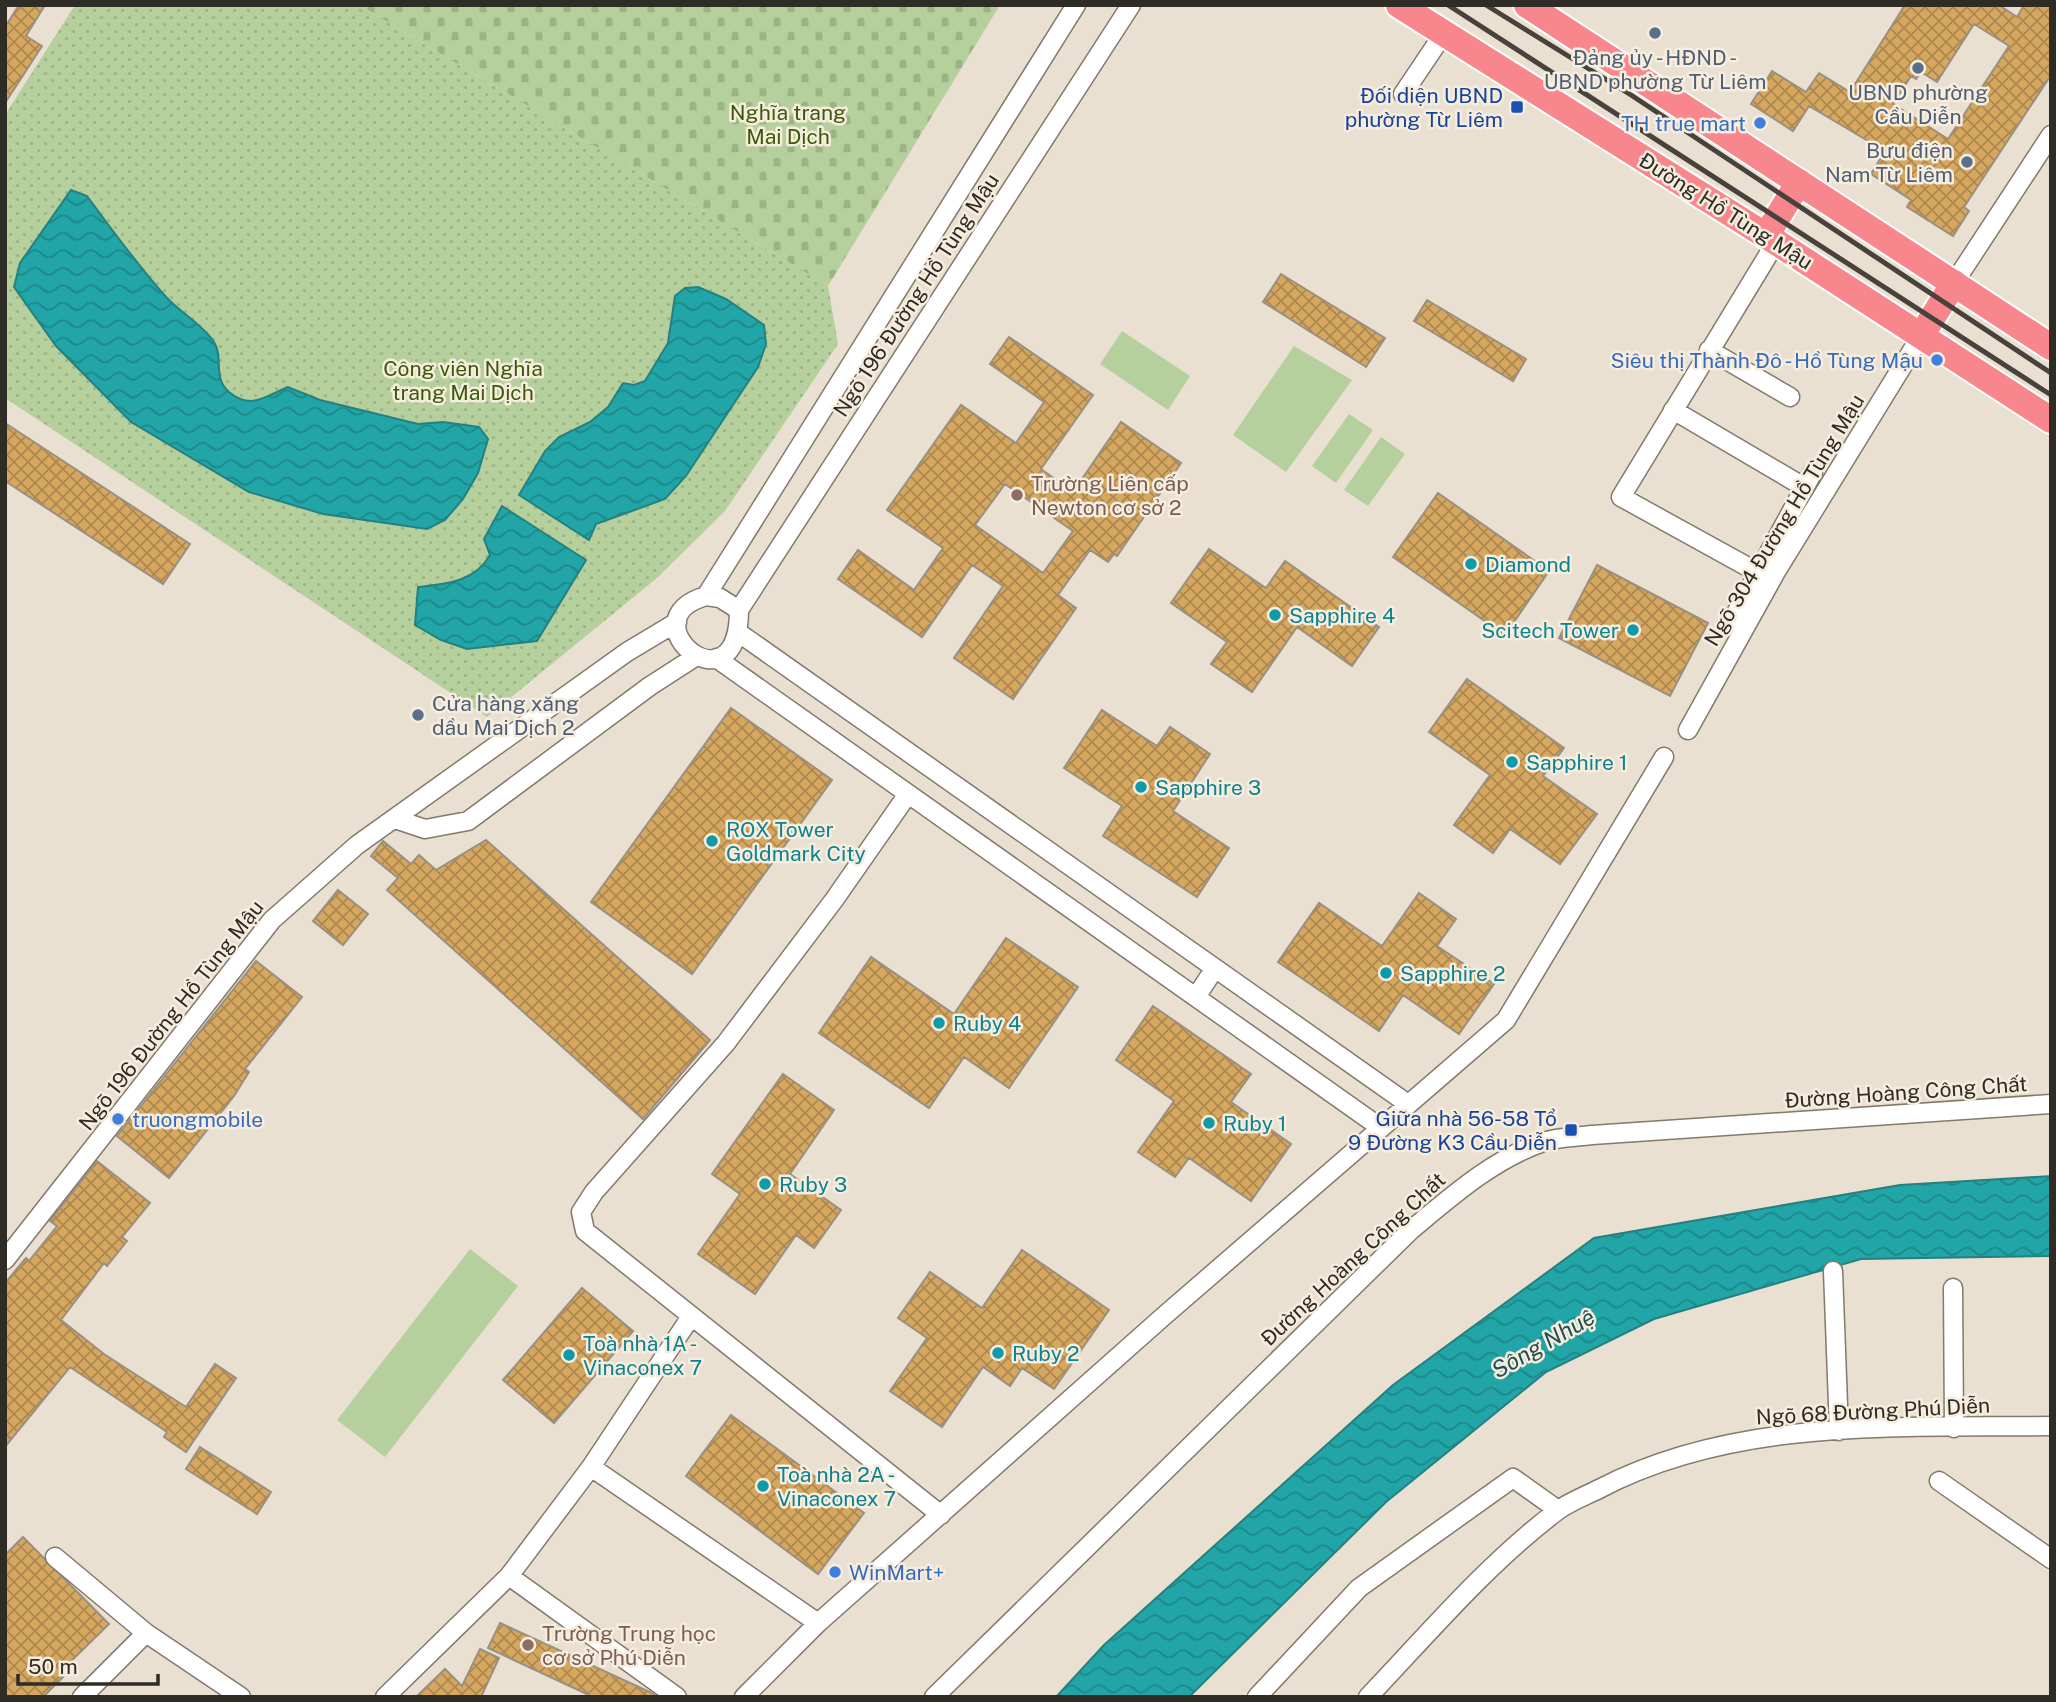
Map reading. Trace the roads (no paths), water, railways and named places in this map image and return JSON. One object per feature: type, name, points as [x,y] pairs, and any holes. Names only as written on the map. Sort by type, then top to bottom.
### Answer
[{"type":"highway","name":"Đường Hồ Tùng Mậu","points":[[1399,5],[1771,239],[2051,420]]},
{"type":"highway","points":[[1527,5],[2051,347]]},
{"type":"highway","points":[[1771,239],[1799,182]]},
{"type":"highway","points":[[1921,336],[1954,283]]},
{"type":"street","name":"Ngõ 196 Đường Hồ Tùng Mậu","points":[[706,596],[1076,5]]},
{"type":"street","name":"Ngõ 196 Đường Hồ Tùng Mậu","points":[[739,610],[1131,5]]},
{"type":"street","points":[[1403,94],[1444,33]]},
{"type":"street","points":[[1954,283],[2051,135]]},
{"type":"street","points":[[1757,572],[1621,497],[1709,350],[1771,239]]},
{"type":"street","name":"Ngõ 304 Đường Hồ Tùng Mậu","points":[[1688,730],[1742,633],[1921,336]]},
{"type":"street","points":[[1709,350],[1790,397]]},
{"type":"street","points":[[1674,410],[1804,488]]},
{"type":"street","points":[[1742,633],[1735,615],[1814,472]]},
{"type":"street","points":[[695,657],[681,642],[677,622],[682,609],[693,600],[706,596],[720,598],[739,610],[739,633],[734,646],[716,658]]},
{"type":"street","name":"Ngõ 196 Đường Hồ Tùng Mậu","points":[[5,1260],[272,920],[357,845],[627,652],[677,622]]},
{"type":"street","points":[[739,633],[1408,1104]]},
{"type":"street","points":[[395,819],[425,828],[468,821],[650,686],[695,657],[716,658],[1381,1128]]},
{"type":"street","points":[[744,1697],[818,1623],[1506,1020],[1664,757]]},
{"type":"street","points":[[908,793],[834,900],[726,1043],[594,1192],[581,1212],[585,1231],[690,1318],[941,1515]]},
{"type":"street","points":[[1196,997],[1215,968]]},
{"type":"street","name":"Đường Hoàng Công Chất","points":[[934,1697],[1411,1230],[1468,1182],[1504,1159],[1545,1141],[1592,1135],[2051,1104]]},
{"type":"street","points":[[1833,1271],[1839,1431]]},
{"type":"street","points":[[1953,1288],[1954,1427]]},
{"type":"street","points":[[385,1697],[509,1576],[591,1467],[690,1318]]},
{"type":"street","name":"Ngõ 68 Đường Phú Diễn","points":[[1368,1697],[1494,1565],[1559,1510],[1617,1479],[1692,1451],[1775,1435],[1954,1427],[2051,1426]]},
{"type":"street","points":[[591,1467],[818,1623]]},
{"type":"street","points":[[1257,1697],[1359,1588],[1513,1478],[1559,1510]]},
{"type":"street","points":[[1939,1481],[2051,1559]]},
{"type":"street","points":[[55,1557],[146,1633],[238,1696]]},
{"type":"street","points":[[509,1576],[677,1697]]},
{"type":"street","points":[[82,1697],[146,1633]]},
{"type":"water","points":[[71,190],[87,196],[156,286],[214,342],[221,380],[237,398],[259,400],[288,387],[320,400],[418,424],[443,422],[479,427],[488,439],[478,473],[463,499],[445,520],[427,529],[323,514],[249,492],[131,422],[56,346],[14,287],[20,263]]},
{"type":"water","points":[[698,287],[726,299],[764,325],[766,344],[758,367],[686,476],[665,499],[596,524],[589,540],[519,495],[545,451],[559,437],[590,422],[608,407],[623,383],[634,385],[645,381],[668,343],[675,296],[685,288]]},
{"type":"water","points":[[502,506],[586,560],[537,641],[467,649],[441,640],[415,625],[418,587],[459,580],[484,564],[490,555],[484,539]]},
{"type":"water","name":"Sông Nhuệ","points":[[2051,1176],[2051,1256],[1861,1259],[1654,1319],[1546,1372],[1386,1502],[1189,1697],[1056,1697],[1104,1645],[1393,1385],[1594,1238],[1900,1185]]},
{"type":"railway","points":[[1448,5],[2051,395]]},
{"type":"railway","points":[[1486,5],[1631,95],[2051,373]]},
{"type":"place","name":"Đảng ủy - HĐND - UBND phường Từ Liêm","points":[[1655,33]]},
{"type":"place","name":"UBND phường Cầu Diễn","points":[[1918,68]]},
{"type":"place","name":"Đối diện UBND phường Từ Liêm","points":[[1517,107]]},
{"type":"place","name":"TH true mart","points":[[1760,123]]},
{"type":"place","name":"Bưu điện Nam Từ Liêm","points":[[1967,162]]},
{"type":"place","name":"Siêu thị Thành Đô - Hồ Tùng Mậu","points":[[1937,360]]},
{"type":"place","name":"Trường Liên cấp Newton cơ sở 2","points":[[1017,495]]},
{"type":"place","name":"Diamond","points":[[1471,564]]},
{"type":"place","name":"Sapphire 4","points":[[1275,615]]},
{"type":"place","name":"Scitech Tower","points":[[1633,630]]},
{"type":"place","name":"Cửa hàng xăng dầu Mai Dịch 2","points":[[418,715]]},
{"type":"place","name":"Sapphire 1","points":[[1512,762]]},
{"type":"place","name":"Sapphire 3","points":[[1141,787]]},
{"type":"place","name":"ROX Tower Goldmark City","points":[[712,841]]},
{"type":"place","name":"Sapphire 2","points":[[1386,973]]},
{"type":"place","name":"Ruby 4","points":[[939,1023]]},
{"type":"place","name":"truongmobile","points":[[118,1119]]},
{"type":"place","name":"Ruby 1","points":[[1209,1123]]},
{"type":"place","name":"Giữa nhà 56-58 Tổ 9 Đường K3 Cầu Diễn","points":[[1571,1130]]},
{"type":"place","name":"Ruby 3","points":[[765,1184]]},
{"type":"place","name":"Ruby 2","points":[[998,1353]]},
{"type":"place","name":"Toà nhà 1A - Vinaconex 7","points":[[569,1355]]},
{"type":"place","name":"Toà nhà 2A - Vinaconex 7","points":[[763,1486]]},
{"type":"place","name":"WinMart+","points":[[835,1572]]},
{"type":"place","name":"Trường Trung học cơ sở Phú Diễn","points":[[528,1645]]},
{"type":"park label","name":"Nghĩa trang Mai Dịch","points":[[788,124]]},
{"type":"park label","name":"Công viên Nghĩa trang Mai Dịch","points":[[463,380]]}]
